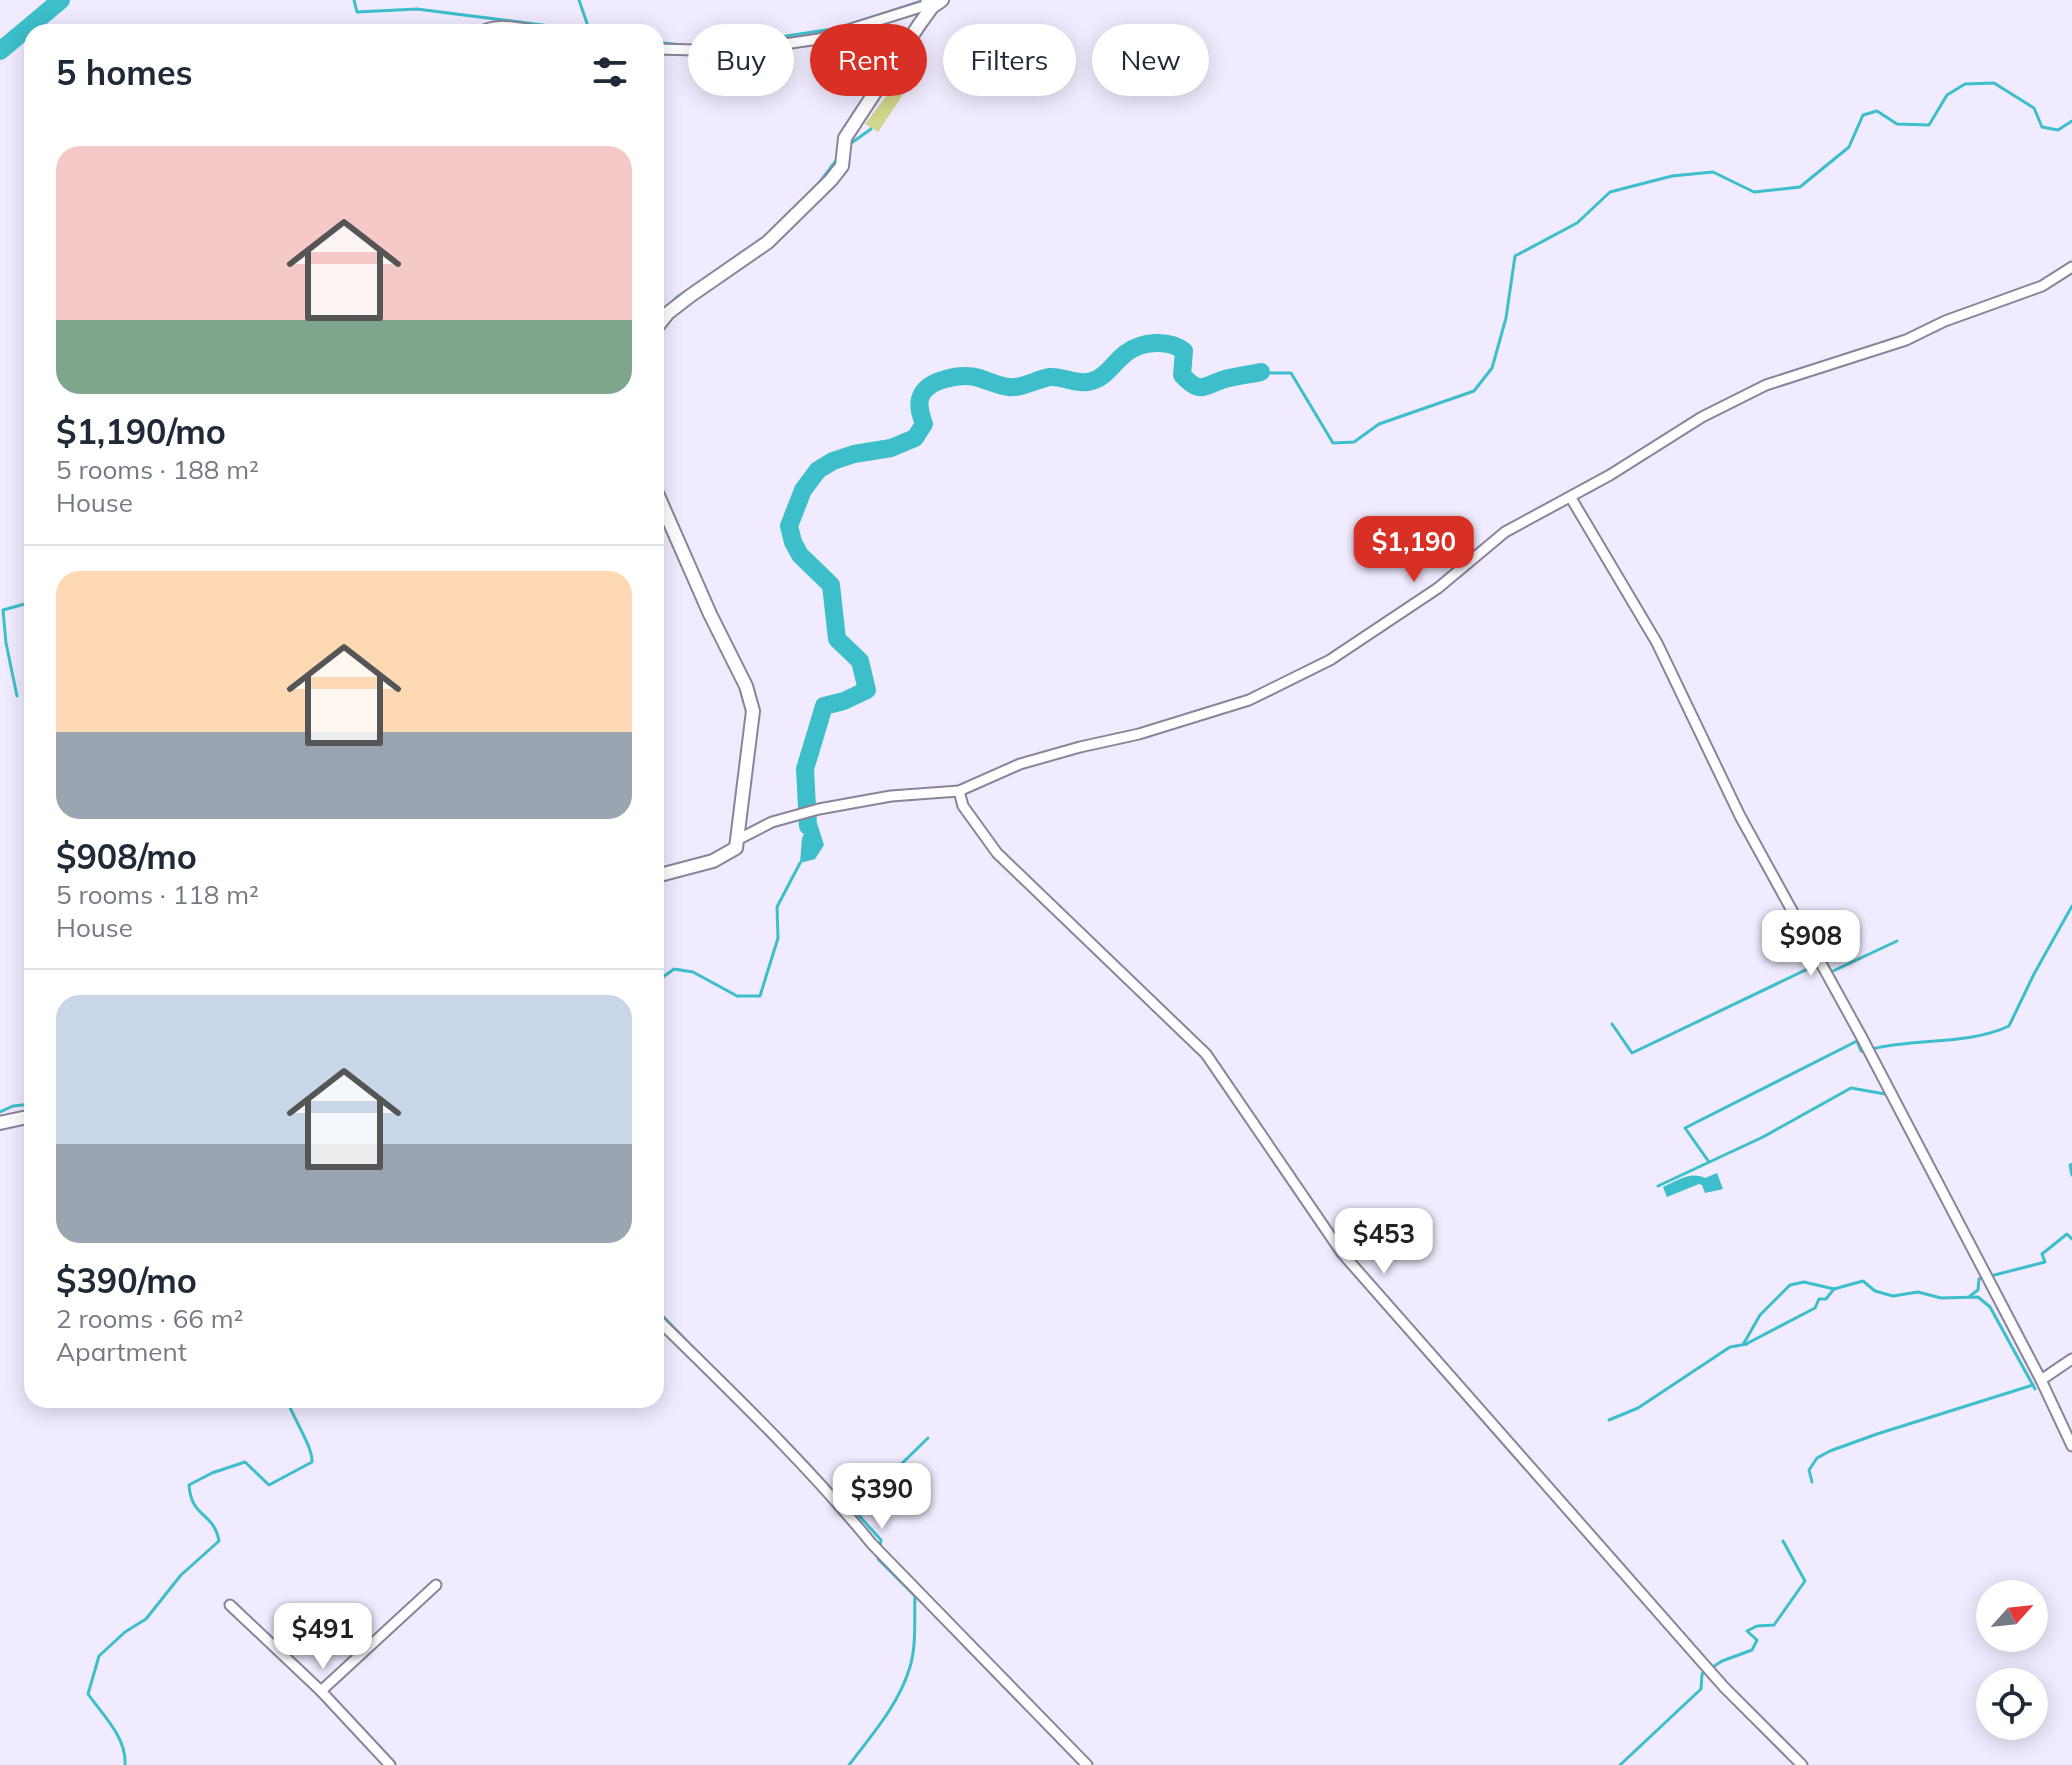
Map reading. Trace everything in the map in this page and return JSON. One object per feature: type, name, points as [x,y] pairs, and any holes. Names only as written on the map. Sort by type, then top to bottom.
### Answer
[{"type":"main road","points":[[664,320],[679,304],[768,242],[831,180],[842,166],[845,138],[933,2]]},
{"type":"main road","points":[[664,509],[746,686],[753,711],[736,848],[713,861],[664,874]]},
{"type":"main road","points":[[0,1123],[24,1118]]},
{"type":"street","points":[[664,49],[736,51],[819,39],[933,2]]},
{"type":"street","points":[[737,840],[772,822],[819,809],[891,796],[959,791],[1020,764],[1139,734],[1249,700],[1330,660],[1422,599],[1505,532],[1571,498],[1702,417],[1766,385],[1906,340],[1945,321],[2042,286],[2072,267]]},
{"type":"street","points":[[1571,498],[1657,643],[1740,816],[1861,1036],[2041,1380],[2072,1446]]},
{"type":"street","points":[[959,791],[963,806],[997,853],[1206,1054],[1342,1253],[1724,1687],[1802,1765]]},
{"type":"street","points":[[664,1326],[770,1432],[872,1544],[1087,1765]]},
{"type":"street","points":[[2041,1380],[2072,1359]]},
{"type":"street","points":[[321,1691],[436,1585]]},
{"type":"street","points":[[230,1605],[321,1691],[390,1765]]},
{"type":"green space","points":[[886,96],[902,96],[878,132],[865,124]]},
{"type":"water","points":[[817,823],[824,845],[815,859],[800,863],[802,838],[808,826]]},
{"type":"water","points":[[1717,1173],[1723,1189],[1705,1193],[1699,1184],[1667,1197],[1663,1187],[1689,1176],[1705,1178]]},
{"type":"waterway","points":[[32,24],[61,0]]},
{"type":"waterway","points":[[354,0],[357,12],[417,9],[534,24]]},
{"type":"waterway","points":[[579,0],[587,24]]},
{"type":"waterway","points":[[794,35],[839,28],[919,2]]},
{"type":"waterway","points":[[0,51],[24,31]]},
{"type":"waterway","points":[[664,43],[688,46]]},
{"type":"waterway","points":[[1265,373],[1291,373],[1333,443],[1354,442],[1379,424],[1474,391],[1492,368],[1506,318],[1515,256],[1577,223],[1610,192],[1672,176],[1713,172],[1754,192],[1800,187],[1849,147],[1863,115],[1877,111],[1897,124],[1929,125],[1947,95],[1965,84],[1994,83],[2034,108],[2042,127],[2058,130],[2072,121]]},
{"type":"waterway","points":[[850,144],[871,129]]},
{"type":"waterway","points":[[816,187],[838,158]]},
{"type":"waterway","points":[[745,251],[771,232]]},
{"type":"waterway","points":[[664,310],[699,283]]},
{"type":"waterway","points":[[808,826],[805,769],[824,706],[867,690],[860,661],[837,639],[831,585],[800,555],[789,526],[803,490],[818,470],[854,454],[891,448],[915,438],[924,424],[919,406],[923,392],[936,382],[954,377],[979,378],[1014,387],[1050,377],[1077,382],[1093,381],[1132,349],[1155,343],[1184,351],[1182,375],[1197,387],[1261,372]]},
{"type":"waterway","points":[[17,696],[3,610],[24,604]]},
{"type":"waterway","points":[[664,976],[674,969],[693,972],[737,996],[760,996],[778,938],[777,907],[800,863]]},
{"type":"waterway","points":[[1871,1046],[1872,1049],[1960,1039],[2009,1026],[2072,906]]},
{"type":"waterway","points":[[1831,972],[1897,941]]},
{"type":"waterway","points":[[1816,945],[1835,979]]},
{"type":"waterway","points":[[1612,1024],[1632,1053],[1816,965],[1821,972]]},
{"type":"waterway","points":[[1709,1162],[1685,1128],[1857,1041],[1861,1051],[1865,1052]]},
{"type":"waterway","points":[[1658,1186],[1763,1137],[1851,1088],[1885,1094]]},
{"type":"waterway","points":[[0,1112],[24,1105]]},
{"type":"waterway","points":[[2072,1164],[2072,1175]]},
{"type":"waterway","points":[[1970,1296],[1978,1290],[1979,1279],[2045,1262],[2042,1254],[2067,1234],[2072,1239]]},
{"type":"waterway","points":[[1744,1343],[1760,1315],[1790,1285],[1804,1282],[1834,1289],[1863,1281],[1875,1291],[1893,1296],[1918,1292],[1941,1298],[1978,1297],[1990,1307],[2035,1389]]},
{"type":"waterway","points":[[1746,1344],[1815,1308],[1819,1299],[1826,1299],[1834,1289]]},
{"type":"waterway","points":[[664,1317],[706,1361]]},
{"type":"waterway","points":[[1609,1420],[1638,1408],[1730,1347],[1747,1344]]},
{"type":"waterway","points":[[1812,1482],[1809,1470],[1817,1458],[1830,1451],[2033,1385]]},
{"type":"waterway","points":[[125,1765],[118,1736],[88,1694],[99,1656],[125,1632],[146,1619],[181,1575],[219,1541],[212,1525],[194,1504],[189,1485],[245,1462],[269,1485],[312,1462],[291,1408]]},
{"type":"waterway","points":[[880,1546],[881,1540],[854,1510],[928,1438]]},
{"type":"waterway","points":[[1620,1765],[1701,1689],[1702,1674],[1722,1661],[1752,1650],[1757,1640],[1747,1631],[1757,1626],[1774,1625],[1805,1581],[1783,1541]]},
{"type":"waterway","points":[[849,1765],[898,1696],[913,1652],[915,1596],[878,1559]]}]
